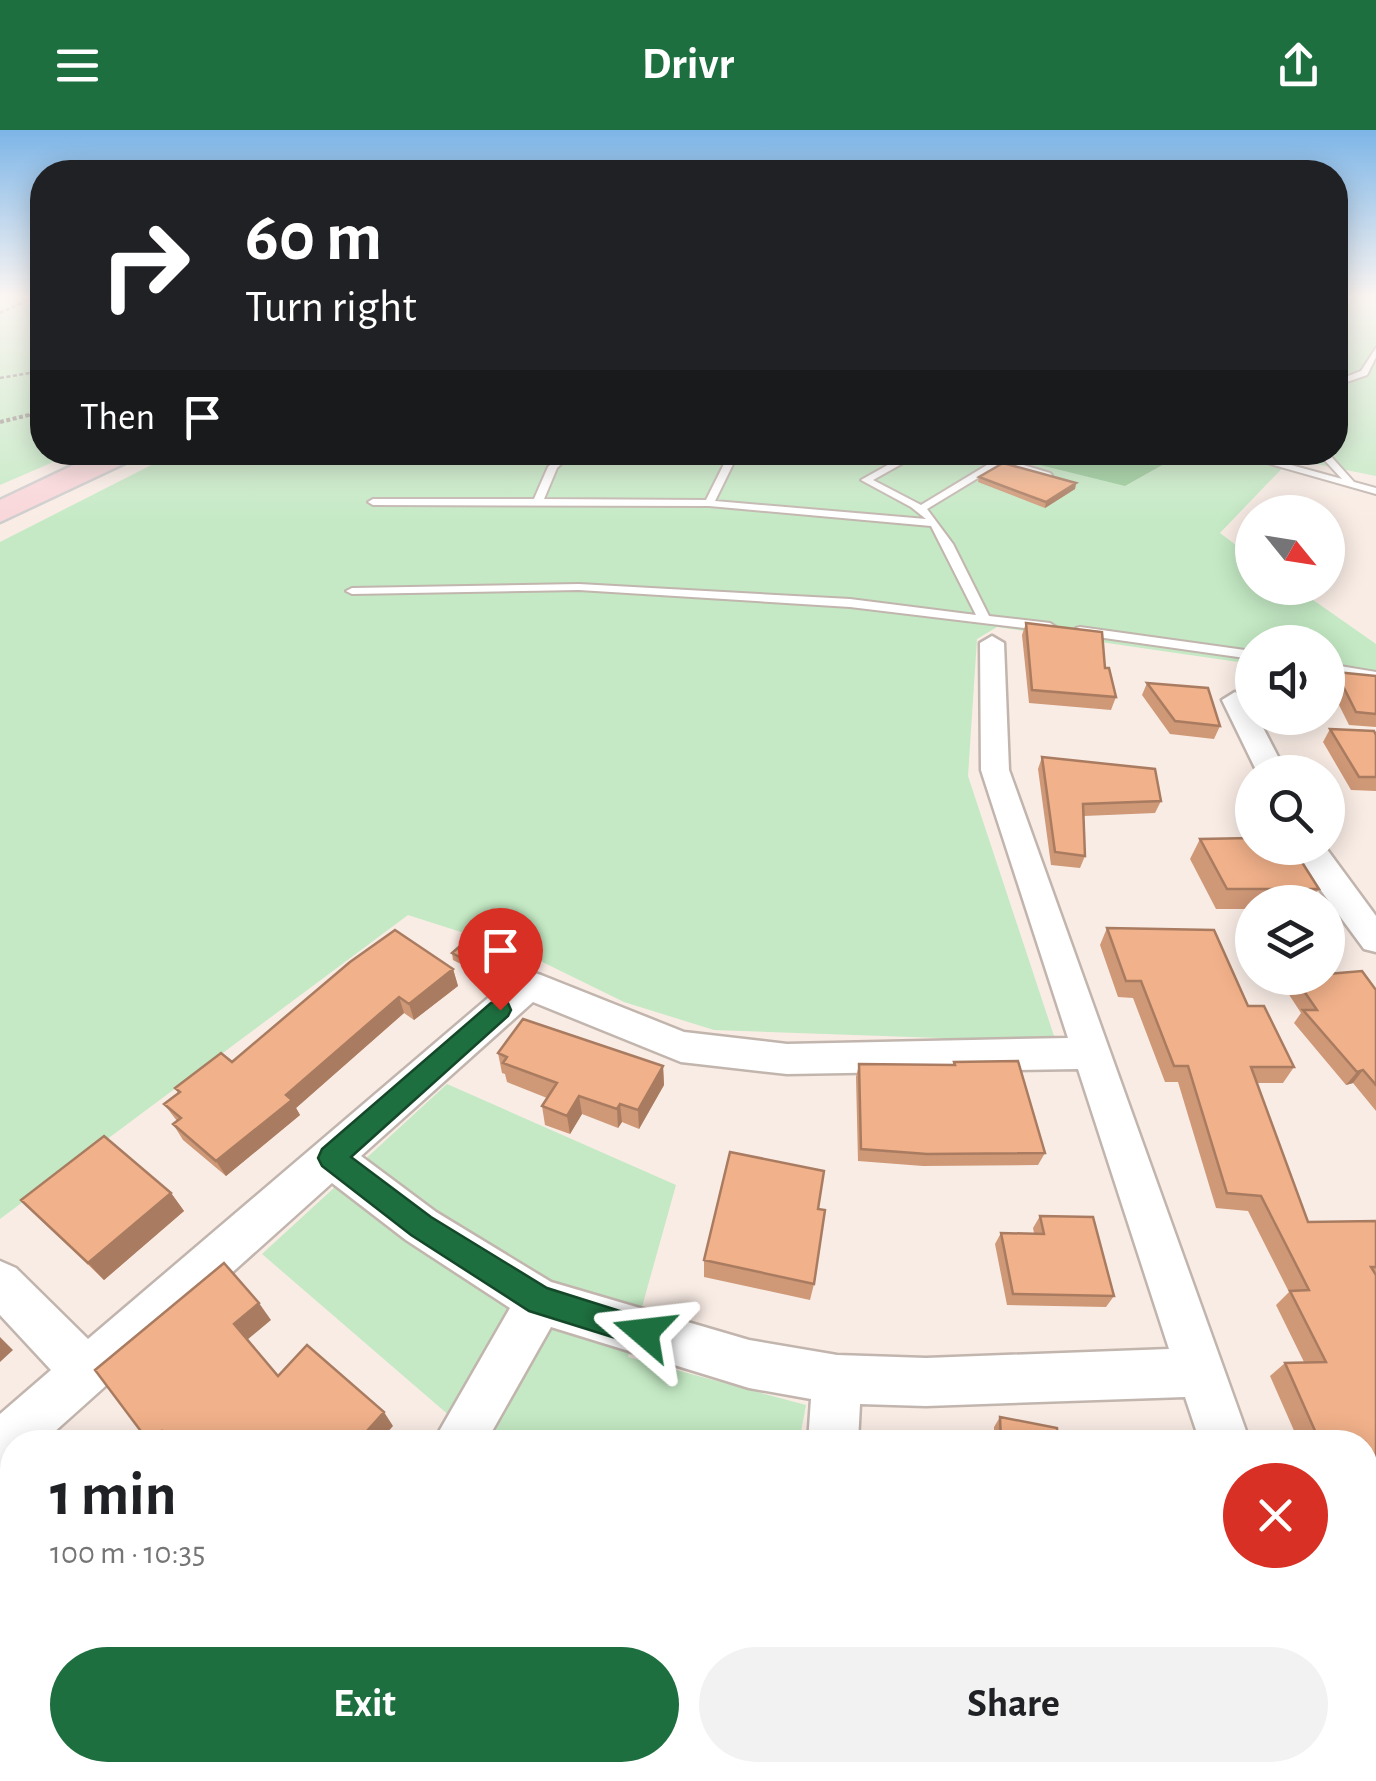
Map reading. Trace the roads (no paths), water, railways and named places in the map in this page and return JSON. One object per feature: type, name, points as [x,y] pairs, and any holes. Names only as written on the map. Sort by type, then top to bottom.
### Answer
[{"type":"main road","points":[[0,494],[62,465]]},
{"type":"main road","points":[[0,512],[99,465]]},
{"type":"street","points":[[988,630],[995,770],[1221,1430]]},
{"type":"street","points":[[1320,865],[1376,940]]},
{"type":"street","points":[[19,1430],[528,985],[681,1047],[787,1059],[1092,1053]]},
{"type":"street","points":[[331,1158],[421,1226],[540,1300],[749,1364],[837,1379],[926,1382],[1201,1372]]},
{"type":"street","points":[[0,1283],[86,1370]]},
{"type":"street","points":[[465,1430],[540,1300]]},
{"type":"street","points":[[835,1430],[837,1379]]},
{"type":"lane","points":[[537,504],[556,465]]},
{"type":"lane","points":[[708,503],[728,465]]},
{"type":"lane","points":[[894,465],[866,480],[885,494],[920,509],[934,522],[988,630]]},
{"type":"lane","points":[[920,509],[995,465]]},
{"type":"lane","points":[[1011,465],[1047,475]]},
{"type":"lane","points":[[1280,465],[1376,490]]},
{"type":"lane","points":[[1334,465],[1354,485]]},
{"type":"lane","points":[[373,502],[708,503],[934,522]]},
{"type":"lane","points":[[352,591],[579,587],[850,603],[988,630],[1235,653]]},
{"type":"lane","points":[[1345,671],[1376,676]]}]
